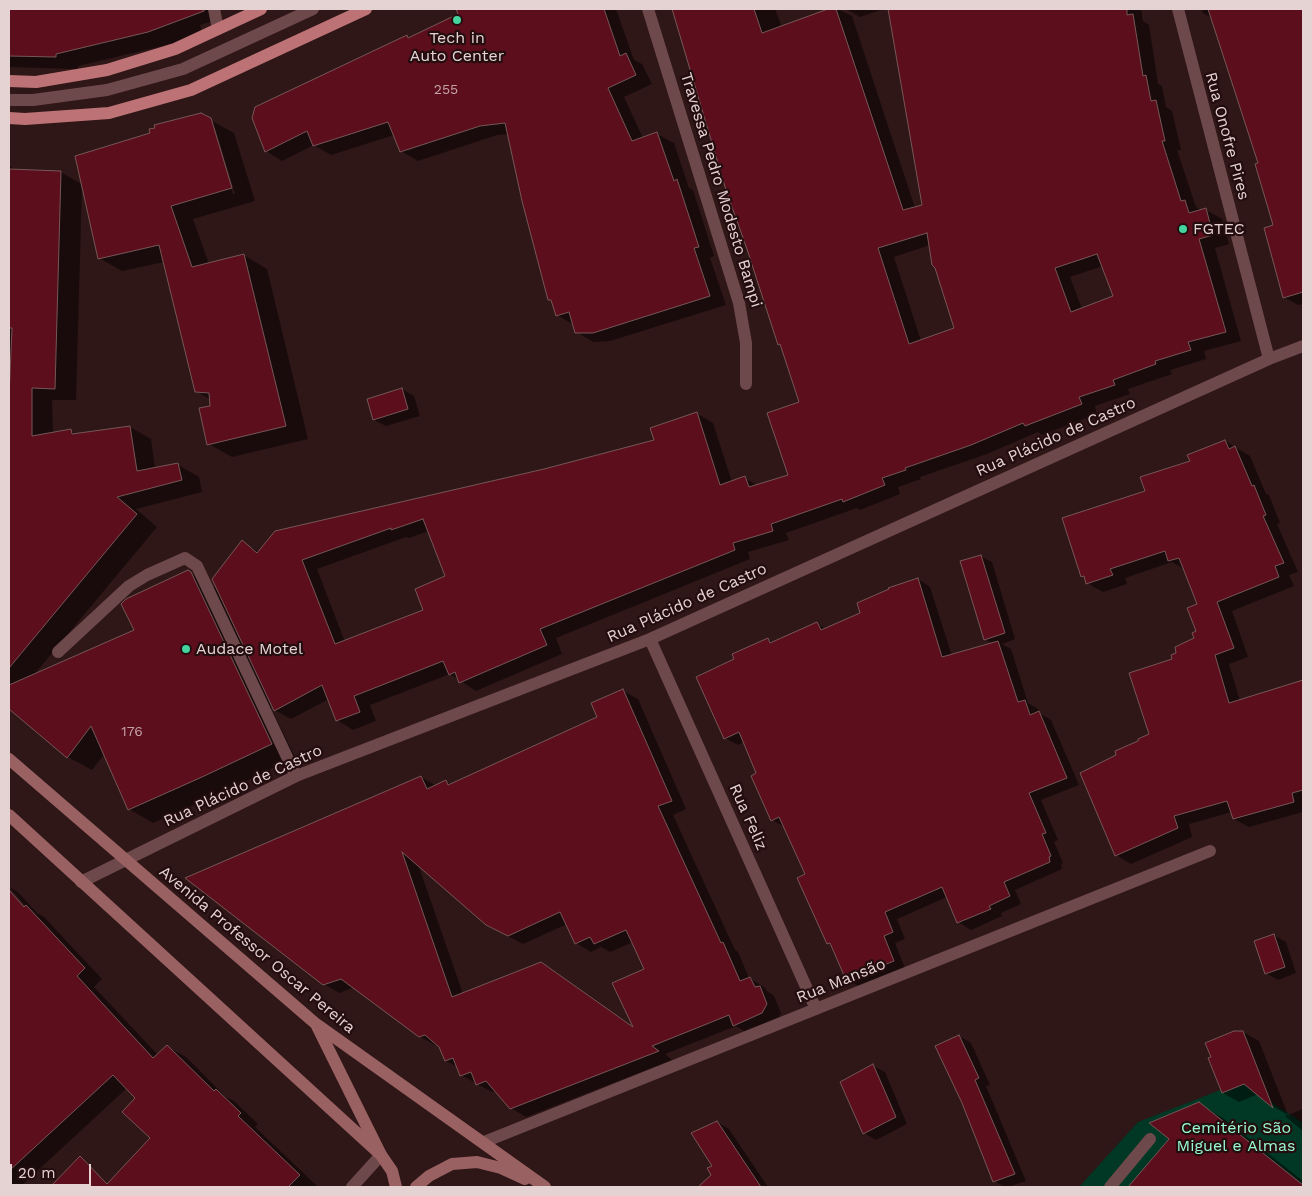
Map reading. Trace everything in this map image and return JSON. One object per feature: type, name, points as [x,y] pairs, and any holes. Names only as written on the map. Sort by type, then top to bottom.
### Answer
[{"type":"main road","points":[[9,81],[36,82],[107,70],[175,49],[261,9]]},
{"type":"main road","points":[[9,118],[25,119],[109,113],[191,90],[366,9]]},
{"type":"main road","name":"Avenida Professor Oscar Pereira","points":[[9,759],[124,861],[316,1024],[484,1142],[544,1187]]},
{"type":"main road","points":[[9,815],[381,1156]]},
{"type":"main road","points":[[316,1024],[381,1156],[392,1171],[396,1187]]},
{"type":"main road","points":[[416,1187],[429,1176],[452,1164],[477,1162],[501,1168],[544,1187]]},
{"type":"street","points":[[214,9],[218,29]]},
{"type":"street","points":[[9,100],[33,100],[107,90],[183,69],[313,9]]},
{"type":"street","name":"Travessa Pedro Modesto Bampi","points":[[648,9],[739,303],[746,343],[746,384]]},
{"type":"street","name":"Rua Onofre Pires","points":[[1178,9],[1269,359]]},
{"type":"street","name":"Rua Plácido de Castro","points":[[81,882],[296,776],[650,639],[1269,359],[1303,346]]},
{"type":"street","points":[[58,652],[129,586],[185,558],[196,566],[296,776]]},
{"type":"street","name":"Rua Feliz","points":[[650,639],[816,1009]]},
{"type":"street","name":"Rua Mansão","points":[[484,1142],[1210,850]]},
{"type":"street","points":[[1110,1187],[1150,1139]]},
{"type":"street","points":[[352,1187],[381,1156]]},
{"type":"green space","name":"Cemitério São Miguel e Almas","points":[[1241,1082],[1303,1123],[1303,1187],[1079,1187],[1138,1122]]},
{"type":"building","points":[[9,9],[204,9],[204,11],[148,32],[56,54],[56,57],[9,56]]},
{"type":"building","points":[[456,9],[604,9],[620,56],[626,53],[636,75],[608,88],[632,141],[657,132],[674,181],[677,179],[699,247],[694,248],[710,296],[593,333],[575,333],[569,312],[556,316],[551,300],[548,300],[522,201],[505,123],[480,126],[400,152],[388,122],[313,146],[307,131],[265,152],[252,118],[255,107],[407,35],[408,38],[458,14]]},
{"type":"building","points":[[672,9],[754,9],[762,33],[828,9],[836,9],[903,210],[922,205],[888,9],[1127,9],[1127,15],[1133,14],[1143,76],[1146,75],[1151,101],[1156,100],[1165,141],[1162,141],[1181,201],[1185,200],[1189,213],[1206,208],[1213,235],[1199,239],[1226,332],[1188,342],[1191,350],[1155,361],[1156,364],[1113,380],[1115,385],[1079,397],[1082,404],[1025,426],[1023,423],[971,445],[905,468],[906,470],[882,478],[885,485],[843,502],[842,499],[771,524],[773,531],[733,543],[735,550],[540,629],[547,645],[459,683],[455,672],[449,675],[443,661],[354,696],[360,712],[336,721],[322,685],[274,711],[212,579],[242,540],[257,553],[275,531],[544,469],[654,440],[650,428],[697,412],[720,485],[745,476],[749,487],[788,475],[767,413],[799,402],[726,190]],"holes":[[[927,233],[932,265],[935,268],[954,328],[909,344],[878,248]],[[1097,254],[1113,296],[1071,312],[1055,268]],[[423,519],[445,576],[415,589],[423,610],[335,644],[302,560],[391,528],[391,530]]]},
{"type":"building","points":[[1208,9],[1303,9],[1303,292],[1283,298],[1264,228],[1273,225],[1255,164],[1258,163]]},
{"type":"building","points":[[201,113],[211,118],[232,188],[171,206],[192,267],[244,254],[286,426],[207,445],[199,408],[210,406],[209,393],[195,392],[159,245],[98,259],[75,156],[150,133],[149,129],[155,128],[154,125]]},
{"type":"building","points":[[9,169],[61,171],[55,389],[32,388],[32,436],[71,429],[72,434],[130,426],[137,471],[178,463],[182,480],[117,497],[137,514],[9,668],[9,397],[12,328],[9,328]]},
{"type":"building","points":[[402,388],[408,409],[373,420],[367,399]]},
{"type":"building","points":[[1225,440],[1229,449],[1235,446],[1252,486],[1254,485],[1266,515],[1263,516],[1284,563],[1275,566],[1279,577],[1217,602],[1234,648],[1215,655],[1229,703],[1303,680],[1303,790],[1292,793],[1294,802],[1233,819],[1227,801],[1174,816],[1178,828],[1115,856],[1080,773],[1116,755],[1115,751],[1149,734],[1129,673],[1172,659],[1171,655],[1176,653],[1175,647],[1194,638],[1192,633],[1196,631],[1187,608],[1197,604],[1179,558],[1168,561],[1165,551],[1110,569],[1113,575],[1086,584],[1084,576],[1081,577],[1062,518],[1145,491],[1140,477],[1190,461],[1187,455]]},
{"type":"building","points":[[981,555],[1005,633],[984,640],[960,561]]},
{"type":"building","points":[[188,570],[191,572],[272,744],[128,810],[91,726],[67,758],[9,709],[9,685],[134,630],[121,604],[126,599]]},
{"type":"building","points":[[918,578],[942,657],[998,641],[1018,702],[1025,700],[1030,715],[1039,711],[1067,778],[1029,793],[1046,833],[1042,834],[1051,856],[1049,857],[1050,862],[1004,882],[1010,896],[989,906],[991,909],[957,923],[942,887],[885,912],[893,932],[884,936],[894,961],[846,980],[830,943],[827,944],[797,878],[805,874],[779,817],[771,821],[751,776],[756,773],[739,732],[724,739],[696,677],[734,659],[732,654],[768,638],[770,643],[817,622],[821,630],[860,613],[857,603],[888,588]]},
{"type":"building","points":[[623,689],[672,801],[658,806],[740,981],[750,977],[755,987],[760,986],[767,1004],[762,1013],[733,1026],[729,1015],[652,1046],[659,1051],[510,1109],[486,1081],[476,1085],[471,1072],[460,1076],[453,1058],[445,1061],[439,1047],[425,1035],[419,1037],[341,979],[323,985],[185,878],[421,776],[427,789],[446,780],[448,785],[597,717],[591,703]],"holes":[[[402,852],[486,925],[508,936],[560,912],[575,944],[590,937],[594,944],[626,930],[644,969],[612,983],[633,1027],[541,962],[452,997]]]},
{"type":"building","points":[[9,890],[24,907],[26,905],[85,968],[77,976],[153,1058],[167,1045],[214,1091],[216,1089],[241,1113],[238,1116],[300,1175],[288,1187],[50,1187],[80,1156],[107,1184],[150,1138],[122,1112],[135,1098],[113,1075],[9,1171]]},
{"type":"building","points":[[1274,934],[1285,967],[1265,974],[1254,941]]},
{"type":"building","points":[[1234,1031],[1243,1031],[1273,1108],[1244,1084],[1222,1093],[1208,1058],[1211,1057],[1205,1043]]},
{"type":"building","points":[[959,1035],[979,1078],[975,1080],[1015,1174],[993,1182],[962,1103],[935,1046]]},
{"type":"building","points":[[873,1064],[896,1117],[863,1134],[840,1082]]},
{"type":"building","points":[[1199,1102],[1303,1185],[1303,1187],[1128,1187],[1169,1139],[1149,1123]]},
{"type":"building","points":[[717,1121],[761,1187],[698,1187],[711,1175],[707,1168],[712,1166],[691,1133]]},
{"type":"place","name":"Tech in Auto Center","points":[[457,20]]},
{"type":"place","name":"FGTEC","points":[[1183,229]]},
{"type":"place","name":"Audace Motel","points":[[186,649]]}]
